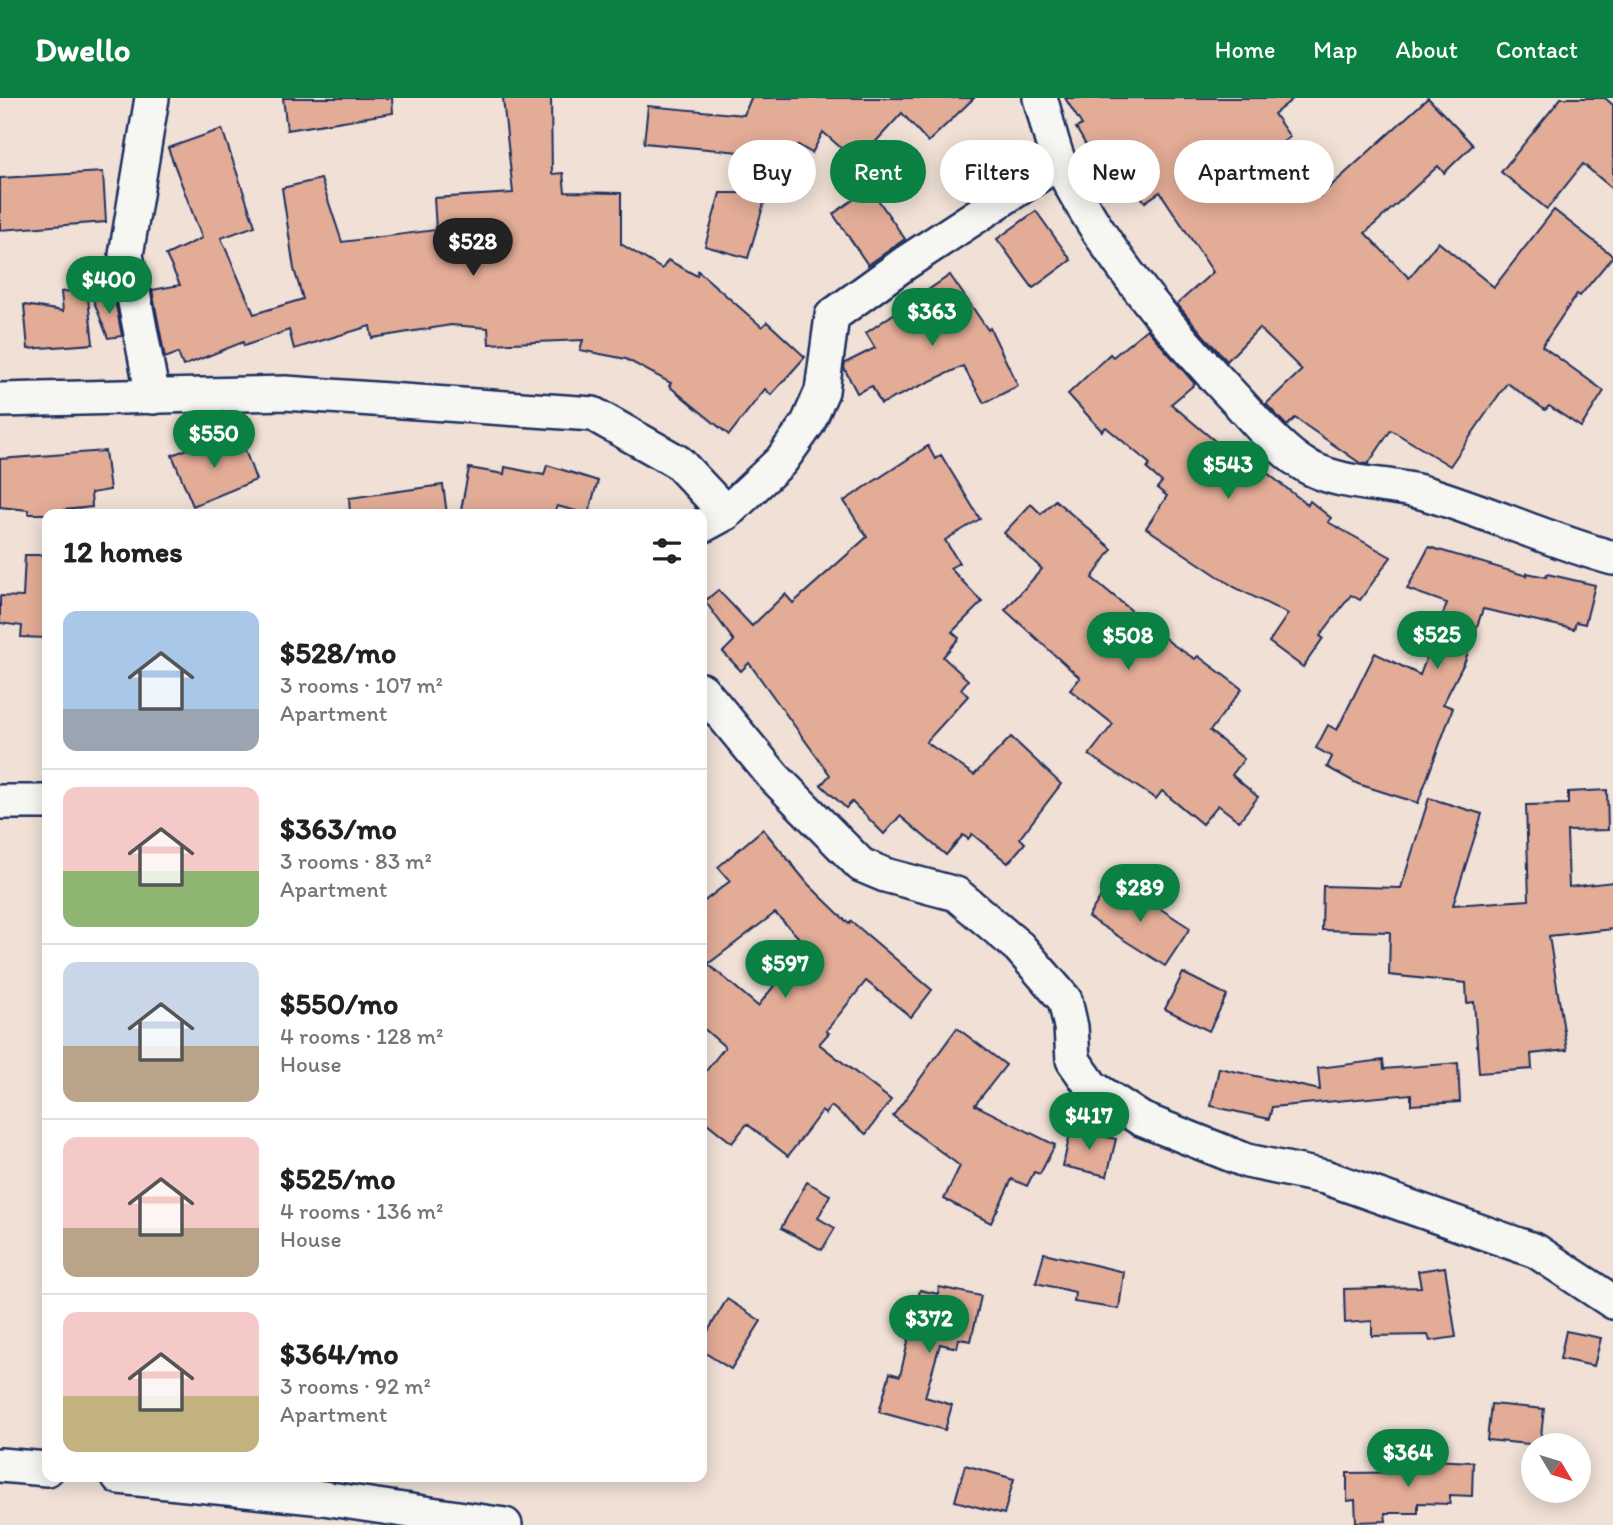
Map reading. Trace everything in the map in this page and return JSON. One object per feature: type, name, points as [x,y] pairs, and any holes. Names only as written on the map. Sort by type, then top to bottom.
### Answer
[{"type":"street","points":[[152,98],[126,255],[153,397]]},
{"type":"street","points":[[1040,98],[1059,162],[1097,229],[1132,279],[1201,363],[1261,427],[1308,467],[1353,483],[1426,494],[1557,543],[1613,558]]},
{"type":"street","points":[[0,400],[285,393],[593,414],[678,462],[714,519],[780,461],[808,423],[822,391],[832,316],[905,263],[1059,162]]},
{"type":"street","points":[[707,696],[774,777],[861,864],[885,875],[956,894],[1019,947],[1065,1000],[1071,1027],[1073,1060],[1092,1087],[1141,1119],[1247,1161],[1325,1177],[1536,1251],[1613,1302]]},
{"type":"street","points":[[0,802],[42,802]]},
{"type":"street","points":[[0,1465],[42,1469]]},
{"type":"street","points":[[213,1482],[325,1488],[505,1525]]},
{"type":"building","points":[[283,98],[392,98],[393,113],[287,130]]},
{"type":"building","points":[[503,98],[551,98],[552,174],[563,173],[565,192],[621,193],[621,244],[662,269],[668,260],[697,276],[698,271],[762,327],[767,322],[805,357],[771,395],[765,389],[729,435],[669,386],[671,383],[626,359],[580,350],[583,340],[489,344],[488,328],[451,325],[372,338],[370,326],[294,349],[289,330],[244,346],[243,342],[183,366],[178,353],[165,358],[152,290],[180,285],[166,255],[202,238],[168,148],[222,129],[255,226],[221,238],[254,314],[303,299],[294,269],[282,188],[321,179],[342,242],[436,230],[434,198],[513,193]]},
{"type":"building","points":[[751,98],[974,98],[928,142],[902,113],[877,140],[832,140],[823,132],[816,145],[816,140],[728,140],[728,151],[644,143],[648,106],[744,115]]},
{"type":"building","points":[[1065,98],[1294,98],[1274,114],[1290,137],[1286,140],[1174,140],[1174,203],[1334,203],[1334,183],[1428,98],[1473,145],[1444,173],[1438,166],[1365,233],[1409,278],[1438,242],[1494,287],[1554,210],[1613,256],[1580,296],[1577,294],[1542,346],[1604,391],[1581,427],[1549,406],[1545,410],[1507,383],[1450,466],[1391,430],[1368,464],[1360,463],[1295,418],[1287,426],[1266,404],[1302,370],[1259,328],[1227,361],[1177,304],[1213,272],[1160,192],[1160,140],[1083,140],[1076,128],[1082,125]]},
{"type":"building","points":[[1561,98],[1605,98],[1613,105],[1613,189],[1583,164],[1547,209],[1501,172]]},
{"type":"building","points":[[103,172],[106,222],[0,230],[0,178]]},
{"type":"building","points":[[720,193],[728,193],[728,203],[764,203],[748,258],[705,246]]},
{"type":"building","points":[[849,203],[880,203],[905,239],[868,265],[833,214]]},
{"type":"building","points":[[1036,211],[1071,260],[1033,288],[997,239]]},
{"type":"building","points":[[950,275],[988,330],[990,328],[1018,386],[984,403],[963,366],[881,404],[872,386],[857,393],[844,368],[845,363],[875,348],[866,333]]},
{"type":"building","points":[[87,289],[93,344],[28,349],[24,305],[63,311],[61,292]]},
{"type":"building","points":[[114,295],[122,336],[108,338],[93,299]]},
{"type":"building","points":[[1147,329],[1195,384],[1171,404],[1234,457],[1239,451],[1308,505],[1310,501],[1331,518],[1328,522],[1391,557],[1360,600],[1351,595],[1320,636],[1323,638],[1303,667],[1269,642],[1288,614],[1234,587],[1146,528],[1167,496],[1157,488],[1162,482],[1147,469],[1150,464],[1106,427],[1102,431],[1068,394],[1110,354],[1113,357]]},
{"type":"building","points":[[241,439],[256,480],[193,506],[172,455],[203,443],[207,452]]},
{"type":"building","points":[[928,446],[935,459],[941,455],[980,519],[945,540],[959,563],[950,568],[982,602],[952,632],[959,638],[943,657],[968,680],[961,689],[968,696],[926,742],[974,775],[1011,737],[1061,784],[1020,838],[1025,843],[1008,863],[972,834],[968,839],[963,835],[946,855],[900,816],[884,834],[852,802],[846,808],[821,785],[830,775],[749,663],[741,671],[723,652],[734,641],[707,604],[707,599],[718,590],[752,626],[785,594],[793,603],[867,537],[844,501]]},
{"type":"building","points":[[105,451],[110,490],[91,493],[92,507],[42,509],[42,514],[29,514],[28,510],[0,507],[0,459]]},
{"type":"building","points":[[547,465],[598,481],[590,509],[557,506],[556,509],[461,509],[469,468],[504,474],[505,467],[544,475]]},
{"type":"building","points":[[443,485],[446,509],[350,509],[349,498]]},
{"type":"building","points":[[1055,500],[1112,549],[1092,578],[1172,644],[1195,659],[1198,656],[1242,689],[1210,731],[1244,759],[1232,775],[1258,797],[1239,821],[1218,805],[1202,824],[1162,791],[1156,799],[1089,755],[1113,724],[1070,690],[1080,678],[1005,610],[1042,569],[1004,533],[1031,504],[1041,514]]},
{"type":"building","points":[[1429,547],[1527,576],[1527,573],[1546,577],[1547,574],[1595,585],[1585,624],[1576,622],[1574,629],[1483,609],[1465,661],[1443,704],[1453,708],[1418,803],[1358,784],[1327,767],[1332,757],[1316,748],[1328,725],[1337,730],[1375,653],[1420,675],[1447,603],[1407,589]]},
{"type":"building","points":[[25,555],[42,555],[42,638],[21,637],[22,626],[0,623],[0,596],[23,597]]},
{"type":"building","points":[[1607,790],[1608,830],[1567,831],[1569,887],[1613,882],[1613,929],[1549,936],[1567,1050],[1531,1054],[1532,1069],[1479,1073],[1474,1002],[1467,1003],[1466,983],[1389,975],[1390,932],[1322,930],[1323,886],[1401,888],[1429,798],[1482,814],[1453,905],[1529,900],[1526,805],[1568,804],[1568,792]]},
{"type":"building","points":[[763,829],[808,884],[849,924],[851,921],[932,990],[911,1017],[866,981],[826,1031],[829,1033],[819,1044],[891,1100],[866,1134],[831,1106],[825,1114],[822,1111],[788,1156],[747,1124],[732,1143],[707,1123],[707,1070],[725,1047],[707,1031],[707,899],[730,881],[718,867]],"holes":[[[775,913],[806,945],[758,1006],[708,964]]]},
{"type":"building","points":[[1108,885],[1134,902],[1139,895],[1190,928],[1165,966],[1088,917]]},
{"type":"building","points":[[1183,973],[1227,995],[1209,1031],[1165,1009]]},
{"type":"building","points":[[957,1028],[1006,1065],[975,1105],[1055,1145],[1040,1174],[1034,1172],[1027,1186],[1012,1179],[991,1223],[944,1199],[960,1166],[893,1116]]},
{"type":"building","points":[[1383,1060],[1384,1069],[1458,1063],[1460,1102],[1411,1105],[1411,1094],[1272,1107],[1269,1119],[1211,1106],[1219,1068],[1320,1090],[1318,1068]]},
{"type":"building","points":[[1071,1129],[1116,1139],[1107,1176],[1063,1166]]},
{"type":"building","points":[[807,1182],[830,1195],[818,1218],[835,1228],[822,1250],[781,1228]]},
{"type":"building","points":[[1044,1253],[1124,1272],[1119,1309],[1074,1302],[1075,1292],[1036,1283]]},
{"type":"building","points":[[1445,1267],[1456,1337],[1430,1341],[1428,1335],[1372,1336],[1372,1321],[1345,1323],[1344,1289],[1421,1287],[1418,1271]]},
{"type":"building","points":[[939,1287],[981,1296],[971,1341],[959,1339],[957,1348],[940,1344],[925,1397],[952,1405],[945,1430],[879,1412],[890,1373],[900,1376],[920,1290],[938,1294]]},
{"type":"building","points":[[727,1299],[761,1321],[731,1369],[707,1354],[707,1333]]},
{"type":"building","points":[[1566,1331],[1601,1338],[1594,1366],[1560,1359]]},
{"type":"building","points":[[1491,1404],[1544,1409],[1541,1433],[1521,1433],[1521,1443],[1487,1440]]},
{"type":"building","points":[[1431,1460],[1473,1462],[1472,1496],[1450,1495],[1450,1504],[1418,1503],[1418,1513],[1385,1513],[1386,1521],[1356,1522],[1355,1500],[1347,1501],[1347,1473],[1430,1472]]},
{"type":"building","points":[[965,1465],[1014,1479],[1004,1514],[955,1501]]}]
